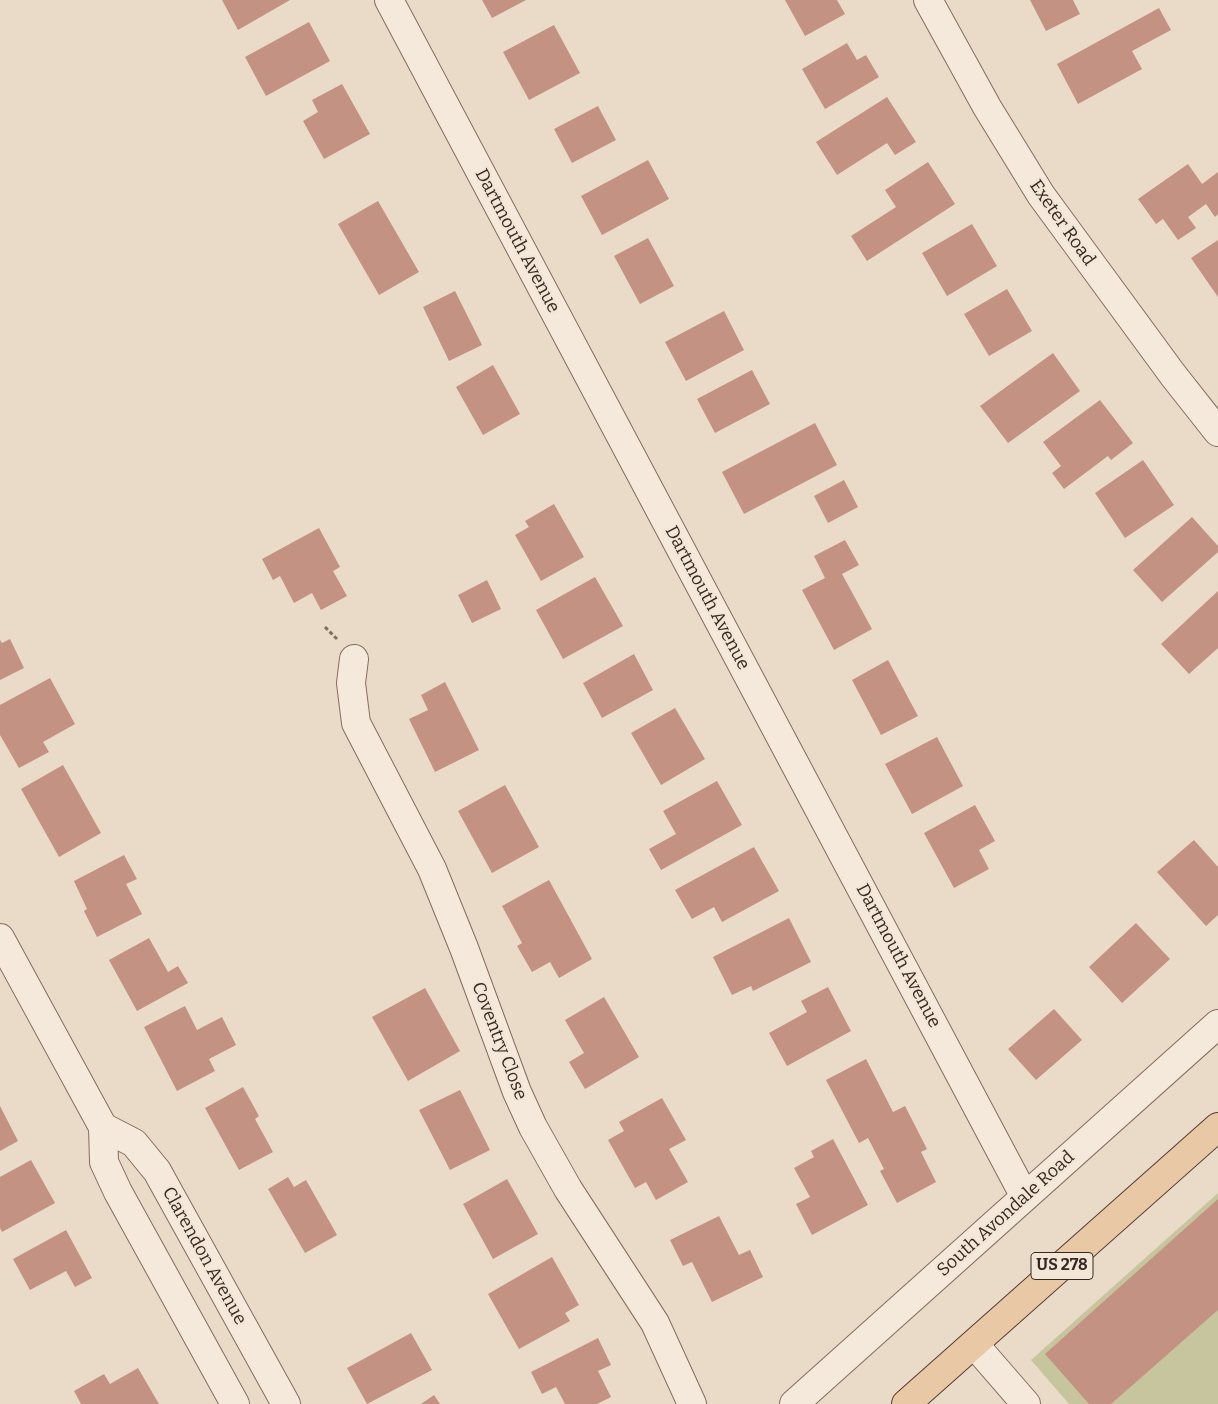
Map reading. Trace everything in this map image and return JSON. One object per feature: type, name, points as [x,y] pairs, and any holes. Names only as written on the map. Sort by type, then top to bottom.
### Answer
[{"type":"main road","name":"US 278","points":[[906,1404],[1218,1128]]},
{"type":"street","name":"Dartmouth Avenue","points":[[390,0],[1026,1197]]},
{"type":"street","name":"Exeter Road","points":[[928,0],[987,107],[1041,194],[1173,375],[1218,432]]},
{"type":"street","name":"Coventry Close","points":[[354,659],[351,683],[356,722],[432,870],[464,948],[517,1092],[533,1127],[568,1189],[655,1323],[692,1404]]},
{"type":"street","points":[[0,938],[103,1127],[104,1162],[118,1192],[235,1404]]},
{"type":"street","name":"South Avondale Road","points":[[794,1404],[1218,1024]]},
{"type":"street","name":"Clarendon Avenue","points":[[103,1127],[134,1143],[157,1171],[286,1404]]},
{"type":"street","points":[[974,1344],[1022,1403]]},
{"type":"shaded area","points":[[1218,1193],[1218,1404],[1069,1404],[1031,1360]]},
{"type":"building","points":[[222,0],[290,0],[238,30]]},
{"type":"building","points":[[482,0],[526,0],[492,18]]},
{"type":"building","points":[[785,0],[837,0],[845,14],[805,36]]},
{"type":"building","points":[[1030,0],[1073,0],[1080,14],[1046,31]]},
{"type":"building","points":[[1159,8],[1171,30],[1132,51],[1142,69],[1078,104],[1057,64]]},
{"type":"building","points":[[309,22],[330,61],[266,96],[245,57]]},
{"type":"building","points":[[554,25],[580,73],[529,100],[503,52]]},
{"type":"building","points":[[847,43],[857,60],[866,55],[879,77],[825,109],[802,69]]},
{"type":"building","points":[[342,84],[370,134],[324,159],[303,121],[318,112],[312,100]]},
{"type":"building","points":[[887,97],[916,142],[895,155],[887,143],[837,175],[816,142]]},
{"type":"building","points":[[598,106],[616,140],[572,163],[554,129]]},
{"type":"building","points":[[648,160],[669,199],[602,235],[581,196]]},
{"type":"building","points":[[928,162],[955,204],[867,261],[851,236],[896,207],[885,190]]},
{"type":"building","points":[[1188,164],[1202,184],[1218,172],[1218,214],[1215,217],[1206,204],[1188,217],[1196,228],[1178,240],[1163,219],[1156,224],[1138,199]]},
{"type":"building","points":[[378,201],[419,272],[379,295],[338,224]]},
{"type":"building","points":[[972,224],[997,266],[947,296],[922,253]]},
{"type":"building","points":[[648,238],[674,286],[640,304],[614,256]]},
{"type":"building","points":[[1218,240],[1218,297],[1191,258]]},
{"type":"building","points":[[1007,289],[1032,331],[989,356],[964,314]]},
{"type":"building","points":[[455,291],[482,345],[449,361],[423,307]]},
{"type":"building","points":[[724,311],[744,350],[686,381],[665,342]]},
{"type":"building","points":[[1053,353],[1080,391],[1008,443],[980,406]]},
{"type":"building","points":[[493,365],[520,414],[483,435],[456,387]]},
{"type":"building","points":[[752,370],[770,404],[715,433],[697,399]]},
{"type":"building","points":[[1100,400],[1133,443],[1111,460],[1108,456],[1064,489],[1052,473],[1061,466],[1043,442]]},
{"type":"building","points":[[815,423],[837,465],[744,514],[722,472]]},
{"type":"building","points":[[1143,460],[1174,505],[1125,538],[1095,493]]},
{"type":"building","points":[[844,480],[858,507],[828,523],[814,496]]},
{"type":"building","points":[[554,504],[584,557],[541,581],[515,535],[529,527],[525,521]]},
{"type":"building","points":[[1192,517],[1218,546],[1218,552],[1162,602],[1133,570]]},
{"type":"building","points":[[319,528],[340,567],[333,571],[347,596],[321,610],[312,593],[294,603],[280,576],[273,580],[262,559]]},
{"type":"building","points":[[845,540],[859,565],[842,574],[872,629],[834,650],[802,590],[825,578],[814,556]]},
{"type":"building","points":[[595,577],[623,626],[563,659],[536,610]]},
{"type":"building","points":[[487,580],[501,609],[472,623],[458,595]]},
{"type":"building","points":[[1218,591],[1218,648],[1189,674],[1161,644]]},
{"type":"building","points":[[10,639],[24,668],[0,680],[0,640],[2,643]]},
{"type":"building","points":[[634,654],[653,690],[602,718],[583,683]]},
{"type":"building","points":[[888,660],[918,716],[881,735],[852,680]]},
{"type":"building","points":[[50,678],[75,724],[43,742],[49,752],[19,768],[0,735],[0,705]]},
{"type":"building","points":[[445,682],[479,750],[435,772],[409,719],[428,710],[421,695]]},
{"type":"building","points":[[675,708],[705,759],[661,785],[631,733]]},
{"type":"building","points":[[937,737],[963,786],[912,814],[885,764]]},
{"type":"building","points":[[63,765],[101,833],[59,857],[21,789]]},
{"type":"building","points":[[717,781],[742,825],[661,870],[649,849],[676,834],[663,811]]},
{"type":"building","points":[[505,785],[539,847],[492,873],[458,811]]},
{"type":"building","points":[[975,805],[995,841],[979,850],[989,869],[954,888],[924,833]]},
{"type":"building","points":[[1194,840],[1218,867],[1218,915],[1206,926],[1157,872]]},
{"type":"building","points":[[754,847],[779,891],[722,922],[714,907],[692,919],[675,890]]},
{"type":"building","points":[[124,855],[137,879],[126,884],[142,914],[97,937],[84,911],[87,909],[74,881]]},
{"type":"building","points":[[549,880],[592,959],[559,978],[550,962],[532,972],[517,946],[522,943],[502,906]]},
{"type":"building","points":[[789,918],[811,962],[753,991],[751,986],[732,995],[713,957]]},
{"type":"building","points":[[1136,923],[1170,959],[1122,1003],[1089,967]]},
{"type":"building","points":[[149,938],[168,972],[178,966],[188,983],[137,1011],[109,960]]},
{"type":"building","points":[[828,987],[851,1031],[787,1066],[769,1033],[807,1012],[801,1001]]},
{"type":"building","points":[[425,988],[460,1051],[408,1081],[372,1017]]},
{"type":"building","points":[[604,997],[639,1057],[585,1089],[569,1062],[584,1053],[565,1020]]},
{"type":"building","points":[[185,1006],[197,1030],[222,1017],[236,1045],[209,1059],[215,1071],[177,1091],[144,1027]]},
{"type":"building","points":[[1054,1009],[1082,1040],[1036,1080],[1008,1049]]},
{"type":"building","points":[[866,1059],[893,1112],[905,1106],[927,1149],[921,1152],[936,1182],[897,1203],[880,1171],[884,1169],[868,1138],[859,1143],[826,1080]]},
{"type":"building","points":[[243,1087],[259,1116],[255,1119],[273,1152],[239,1170],[205,1108]]},
{"type":"building","points":[[460,1090],[490,1150],[450,1170],[419,1110]]},
{"type":"building","points":[[662,1098],[686,1140],[669,1149],[688,1182],[656,1200],[646,1182],[635,1188],[608,1140],[624,1131],[619,1122]]},
{"type":"building","points":[[0,1106],[18,1141],[0,1151]]},
{"type":"building","points":[[833,1139],[868,1205],[812,1235],[796,1204],[810,1197],[794,1168],[814,1157],[811,1151]]},
{"type":"building","points":[[31,1160],[55,1203],[2,1232],[0,1228],[0,1177]]},
{"type":"building","points":[[288,1177],[294,1187],[306,1180],[337,1235],[305,1253],[268,1189]]},
{"type":"building","points":[[507,1179],[538,1234],[493,1259],[463,1204]]},
{"type":"building","points":[[1218,1199],[1218,1310],[1111,1404],[1089,1404],[1045,1354]]},
{"type":"building","points":[[719,1216],[739,1255],[750,1250],[763,1277],[712,1302],[692,1262],[683,1266],[670,1240]]},
{"type":"building","points":[[66,1230],[92,1278],[75,1287],[66,1271],[30,1290],[13,1259]]},
{"type":"building","points":[[552,1257],[579,1305],[565,1313],[570,1321],[519,1349],[488,1294]]},
{"type":"building","points":[[411,1333],[432,1370],[367,1404],[347,1368]]},
{"type":"building","points":[[598,1338],[611,1365],[598,1371],[611,1397],[597,1404],[565,1404],[556,1387],[542,1394],[531,1372]]},
{"type":"building","points":[[138,1368],[159,1404],[81,1404],[74,1391],[104,1374],[110,1384]]},
{"type":"building","points":[[434,1395],[440,1404],[421,1404]]}]
